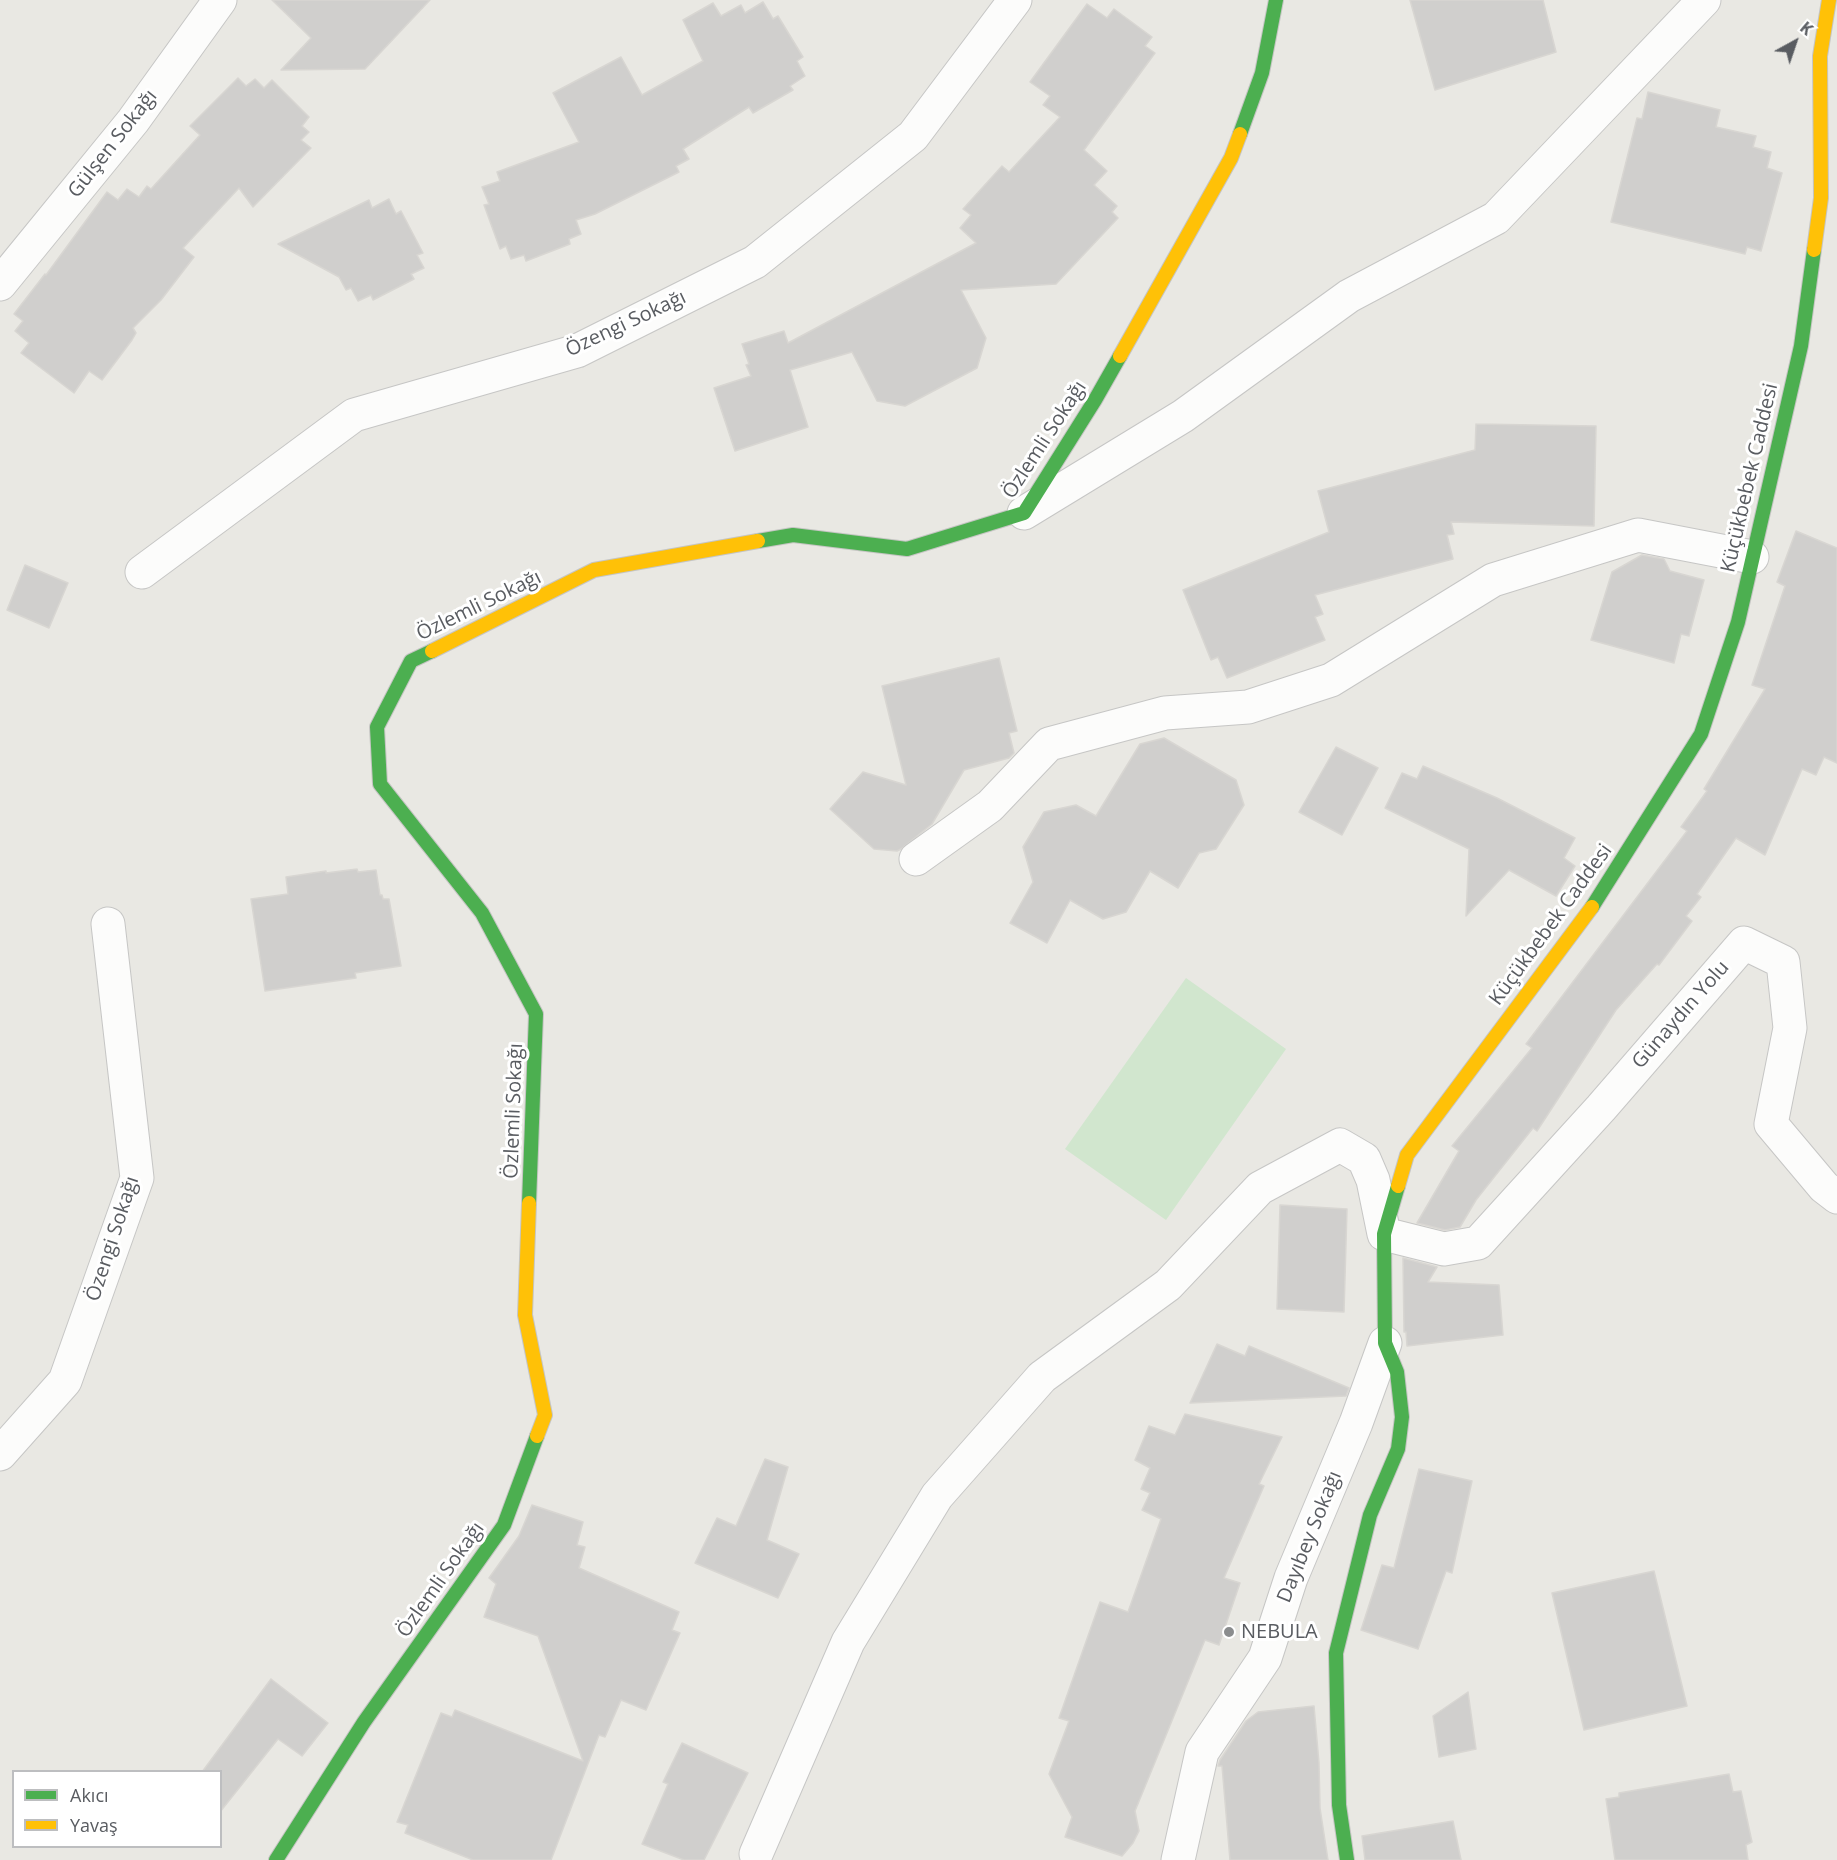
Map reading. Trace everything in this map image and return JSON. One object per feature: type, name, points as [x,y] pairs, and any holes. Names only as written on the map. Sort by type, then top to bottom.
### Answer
[{"type":"street","name":"Gülşen Sokağı","points":[[0,284],[133,121],[220,0]]},
{"type":"street","name":"Özengi Sokağı","points":[[142,572],[354,415],[577,351],[755,262],[913,136],[1015,0]]},
{"type":"street","name":"Özlemli Sokağı","points":[[276,1860],[364,1722],[504,1525],[545,1415],[525,1315],[537,1014],[482,913],[380,784],[377,728],[411,661],[594,570],[793,536],[908,549],[1024,513],[1095,400],[1231,158],[1262,73],[1276,0]]},
{"type":"street","points":[[1024,513],[1183,416],[1348,296],[1496,218],[1704,0]]},
{"type":"street","name":"Küçükbebek Caddesi","points":[[1347,1860],[1339,1805],[1336,1653],[1370,1515],[1398,1449],[1402,1417],[1397,1372],[1385,1343],[1384,1234],[1407,1155],[1603,892],[1701,734],[1738,622],[1801,346],[1821,198],[1820,56],[1829,0]]},
{"type":"street","points":[[916,859],[990,806],[1049,744],[1165,713],[1248,707],[1331,680],[1493,580],[1638,535],[1752,557]]},
{"type":"street","name":"Özengi Sokağı","points":[[0,1454],[65,1381],[137,1178],[108,924]]},
{"type":"street","name":"Günaydın Yolu","points":[[1384,1234],[1444,1250],[1479,1242],[1601,1108],[1744,943],[1783,962],[1790,1028],[1771,1124],[1824,1186],[1837,1197]]},
{"type":"street","points":[[756,1854],[854,1632],[937,1496],[1042,1377],[1168,1285],[1260,1188],[1340,1144],[1364,1160],[1373,1180],[1384,1234]]},
{"type":"street","name":"Dayıbey Sokağı","points":[[1178,1860],[1202,1752],[1265,1658],[1291,1578],[1356,1423],[1385,1343]]},
{"type":"green space","points":[[1186,978],[1286,1049],[1166,1220],[1065,1149]]},
{"type":"building","points":[[272,0],[430,0],[365,69],[281,70],[311,38]]},
{"type":"building","points":[[1410,0],[1543,0],[1556,52],[1435,90]]},
{"type":"building","points":[[763,2],[773,19],[778,16],[803,57],[797,61],[805,76],[790,86],[793,90],[753,113],[749,107],[683,149],[689,159],[676,166],[679,172],[595,214],[576,220],[581,234],[569,239],[570,244],[526,261],[524,255],[511,259],[506,246],[500,249],[484,205],[489,204],[482,187],[500,181],[497,172],[579,142],[553,93],[621,57],[642,95],[703,61],[683,20],[713,3],[721,16],[741,5],[745,13]]},
{"type":"building","points":[[1087,4],[1107,18],[1114,9],[1152,37],[1145,46],[1155,53],[1084,150],[1107,171],[1094,185],[1117,206],[1112,212],[1118,218],[1056,284],[961,290],[986,338],[977,368],[905,406],[877,401],[852,352],[790,370],[808,427],[735,451],[714,388],[751,376],[746,365],[749,364],[742,344],[784,331],[788,343],[976,243],[960,228],[971,215],[963,209],[1002,166],[1009,172],[1060,117],[1043,105],[1050,96],[1030,82]]},
{"type":"building","points":[[238,78],[246,86],[255,79],[264,88],[272,80],[309,117],[302,126],[309,132],[301,140],[311,148],[253,207],[239,188],[183,248],[194,257],[161,300],[133,328],[136,333],[132,340],[102,380],[89,371],[74,393],[21,353],[29,343],[15,331],[23,321],[14,314],[46,275],[107,192],[118,200],[127,189],[139,197],[147,186],[151,189],[200,135],[190,126]]},
{"type":"building","points":[[1648,92],[1720,110],[1716,127],[1756,136],[1753,147],[1771,152],[1767,168],[1782,173],[1761,251],[1747,247],[1745,254],[1611,222],[1637,118],[1642,119]]},
{"type":"building","points":[[389,199],[396,214],[401,211],[423,253],[417,255],[424,268],[411,274],[414,279],[373,300],[371,295],[358,301],[351,288],[346,290],[339,277],[278,244],[369,200],[372,208]]},
{"type":"building","points":[[1476,424],[1596,426],[1594,526],[1451,522],[1454,534],[1447,535],[1453,559],[1315,595],[1323,614],[1315,617],[1325,640],[1227,678],[1218,657],[1211,660],[1183,590],[1329,532],[1318,491],[1475,450]]},
{"type":"building","points":[[1796,531],[1837,548],[1837,763],[1824,757],[1816,775],[1802,769],[1765,855],[1736,838],[1697,894],[1701,897],[1686,916],[1692,921],[1659,965],[1657,964],[1616,1010],[1537,1131],[1533,1128],[1476,1200],[1460,1227],[1445,1230],[1417,1223],[1459,1151],[1452,1146],[1532,1048],[1526,1044],[1687,831],[1681,827],[1707,791],[1704,789],[1765,689],[1752,685],[1785,586],[1777,582]]},
{"type":"building","points":[[1642,555],[1664,559],[1670,571],[1704,580],[1689,636],[1681,634],[1674,663],[1591,640],[1612,572]]},
{"type":"building","points":[[25,565],[68,583],[49,628],[7,610]]},
{"type":"building","points":[[999,658],[1017,731],[1009,733],[1014,753],[1009,758],[964,770],[932,824],[901,849],[897,851],[874,849],[830,809],[863,772],[906,785],[882,686]]},
{"type":"building","points":[[1164,738],[1236,780],[1244,805],[1216,849],[1199,853],[1178,888],[1150,871],[1126,912],[1103,919],[1070,900],[1047,943],[1010,923],[1033,882],[1023,847],[1044,812],[1076,805],[1096,816],[1140,744]]},
{"type":"building","points":[[1336,747],[1378,768],[1342,835],[1299,812]]},
{"type":"building","points":[[1423,766],[1497,798],[1575,838],[1564,858],[1575,866],[1556,896],[1509,870],[1466,916],[1469,849],[1385,808],[1402,773],[1417,779]]},
{"type":"building","points":[[357,869],[358,872],[376,870],[380,895],[383,899],[389,899],[401,966],[355,973],[356,978],[265,991],[251,899],[288,894],[286,877]]},
{"type":"building","points":[[1280,1205],[1347,1209],[1344,1312],[1277,1309]]},
{"type":"building","points":[[1403,1258],[1437,1267],[1428,1282],[1499,1285],[1503,1335],[1407,1346],[1406,1332],[1404,1332]]},
{"type":"building","points":[[1217,1344],[1245,1356],[1249,1346],[1349,1388],[1346,1396],[1190,1403]]},
{"type":"building","points":[[1185,1414],[1282,1437],[1259,1484],[1264,1486],[1224,1578],[1240,1583],[1219,1645],[1205,1640],[1135,1811],[1139,1831],[1122,1856],[1065,1837],[1072,1817],[1049,1774],[1069,1721],[1059,1718],[1100,1602],[1128,1612],[1161,1519],[1142,1510],[1150,1493],[1141,1489],[1150,1468],[1135,1460],[1149,1426],[1175,1435]]},
{"type":"building","points":[[765,1459],[788,1467],[767,1540],[799,1554],[778,1598],[695,1563],[717,1518],[736,1526]]},
{"type":"building","points":[[1419,1469],[1472,1481],[1452,1573],[1446,1571],[1418,1649],[1361,1630],[1382,1565],[1394,1568]]},
{"type":"building","points":[[532,1505],[583,1522],[577,1545],[585,1547],[579,1568],[679,1612],[672,1630],[680,1633],[646,1710],[621,1700],[605,1737],[599,1735],[551,1860],[473,1860],[405,1833],[408,1825],[397,1822],[441,1713],[452,1717],[455,1710],[583,1761],[538,1636],[484,1617],[496,1584],[489,1578],[519,1536]]},
{"type":"building","points":[[1654,1571],[1687,1706],[1584,1730],[1552,1593]]},
{"type":"building","points":[[271,1679],[328,1723],[302,1756],[278,1739],[222,1809],[222,1770],[203,1770]]},
{"type":"building","points":[[1468,1692],[1476,1749],[1439,1757],[1433,1716]]},
{"type":"building","points":[[1314,1706],[1320,1808],[1328,1860],[1230,1860],[1222,1766],[1218,1766],[1220,1760],[1246,1721],[1258,1712]]},
{"type":"building","points":[[682,1743],[748,1773],[704,1860],[684,1860],[642,1844],[668,1784],[663,1782]]},
{"type":"building","points":[[1729,1774],[1733,1792],[1741,1791],[1752,1842],[1746,1845],[1748,1860],[1615,1860],[1606,1799],[1619,1797],[1619,1793]]},
{"type":"building","points":[[1453,1821],[1461,1860],[1365,1860],[1362,1836]]},
{"type":"traffic: fast","points":[[1240,134],[1262,73],[1276,0]]},
{"type":"traffic: fast","points":[[1592,907],[1701,734],[1738,622],[1801,346],[1814,250]]},
{"type":"traffic: fast","points":[[758,541],[793,535],[907,549],[1024,513],[1120,356]]},
{"type":"traffic: fast","points":[[432,651],[411,661],[377,727],[380,784],[482,913],[536,1014],[529,1203]]},
{"type":"traffic: fast","points":[[1347,1860],[1339,1805],[1336,1653],[1370,1515],[1398,1449],[1402,1417],[1397,1372],[1385,1343],[1384,1234],[1398,1186]]},
{"type":"traffic: fast","points":[[276,1860],[364,1722],[504,1525],[537,1436]]},
{"type":"traffic: slow","points":[[1814,250],[1821,198],[1820,56],[1829,0]]},
{"type":"traffic: slow","points":[[1120,356],[1231,158],[1240,134]]},
{"type":"traffic: slow","points":[[432,651],[594,570],[758,541]]},
{"type":"traffic: slow","points":[[1398,1186],[1407,1155],[1592,907]]},
{"type":"traffic: slow","points":[[529,1203],[525,1315],[545,1415],[537,1436]]},
{"type":"place","name":"NEBULA","points":[[1229,1632]]}]
